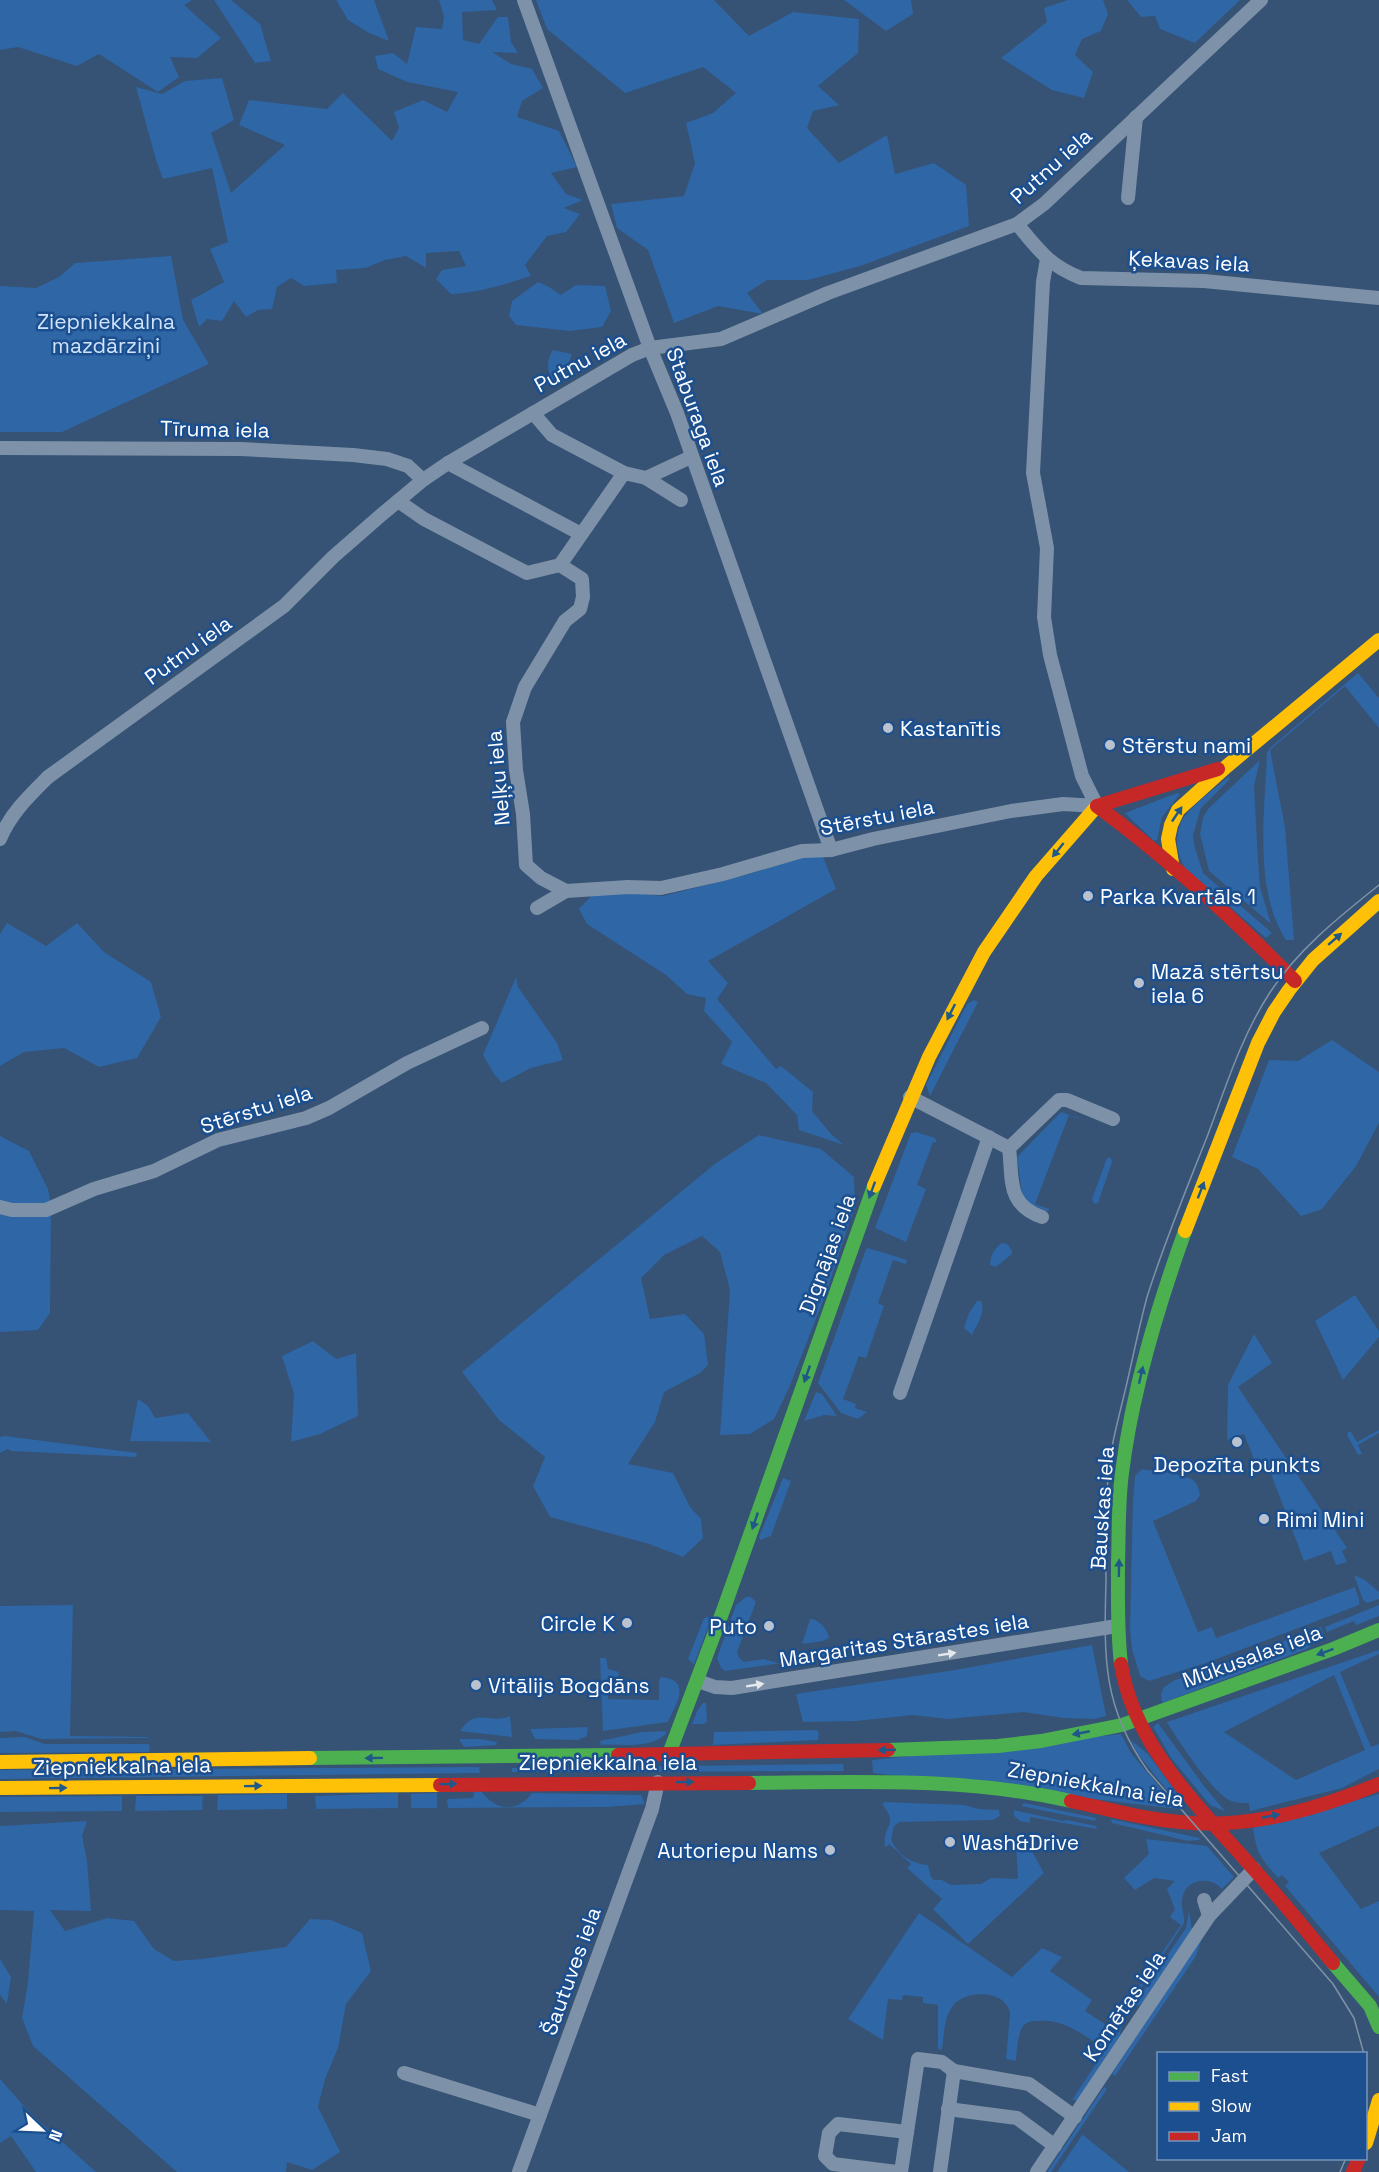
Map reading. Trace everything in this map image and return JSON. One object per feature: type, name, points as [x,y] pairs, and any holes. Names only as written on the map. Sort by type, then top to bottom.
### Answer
[{"type":"main road","name":"Stērstu iela","points":[[1173,869],[1166,838],[1172,819],[1184,804],[1379,640]]},
{"type":"main road","name":"Stērstu iela","points":[[1097,806],[1227,766]]},
{"type":"main road","points":[[1097,806],[1254,938],[1295,981]]},
{"type":"main road","name":"Dignājas iela","points":[[669,1754],[698,1681],[869,1198],[910,1097],[952,1008],[988,948],[1028,886],[1097,806]]},
{"type":"main road","name":"Bauskas iela","points":[[1379,901],[1325,948],[1295,981],[1275,1011],[1258,1044],[1169,1272],[1156,1316],[1124,1457],[1120,1490],[1117,1626],[1127,1690],[1138,1720],[1154,1747],[1213,1822],[1370,2006],[1379,2027]]},
{"type":"main road","name":"Mūkusalas iela","points":[[1138,1720],[1379,1630]]},
{"type":"main road","name":"Ziepniekkalna iela","points":[[0,1762],[850,1752],[998,1746],[1122,1725],[1138,1720]]},
{"type":"main road","points":[[850,1752],[860,1758],[865,1766],[863,1776],[852,1782]]},
{"type":"main road","points":[[496,1756],[491,1768],[493,1777],[498,1783]]},
{"type":"main road","name":"Ziepniekkalna iela","points":[[0,1788],[658,1782],[852,1782],[970,1785],[1025,1791],[1149,1817],[1193,1823],[1213,1822]]},
{"type":"main road","points":[[1213,1822],[1246,1821],[1306,1809],[1379,1784]]},
{"type":"main road","points":[[1367,2137],[1379,2100]]},
{"type":"street","name":"Staburaga iela","points":[[524,0],[650,348],[676,413],[831,850]]},
{"type":"street","name":"Putnu iela","points":[[0,839],[6,825],[25,800],[48,777],[284,606],[333,557],[423,480],[448,463],[632,355],[650,348],[721,339],[828,293],[1017,224],[1044,204],[1261,0]]},
{"type":"street","points":[[1128,198],[1136,117]]},
{"type":"street","name":"Ķekavas iela","points":[[1017,224],[1047,259],[1062,270],[1081,278],[1204,281],[1379,298]]},
{"type":"street","points":[[1047,259],[1043,282],[1033,473],[1047,548],[1044,617],[1050,655],[1082,776],[1097,806]]},
{"type":"street","points":[[533,412],[552,435],[624,473],[646,478],[681,500]]},
{"type":"street","name":"Tīruma iela","points":[[0,448],[240,449],[353,455],[387,459],[408,466],[423,480]]},
{"type":"street","points":[[646,478],[691,457]]},
{"type":"street","points":[[448,463],[581,534]]},
{"type":"street","points":[[398,501],[424,519],[527,573],[560,565],[624,473]]},
{"type":"street","name":"Neļķu iela","points":[[560,565],[582,579],[583,597],[579,609],[565,621],[525,687],[513,722],[526,865],[541,878],[566,891]]},
{"type":"street","name":"Stērstu iela","points":[[537,908],[566,891],[628,887],[661,888],[802,851],[831,850],[873,839],[1011,811],[1063,804],[1097,806]]},
{"type":"street","name":"Stērstu iela","points":[[0,1207],[12,1210],[46,1210],[94,1189],[154,1171],[218,1140],[306,1118],[330,1108],[407,1063],[482,1028]]},
{"type":"street","points":[[910,1097],[1009,1148]]},
{"type":"street","points":[[1009,1148],[1059,1100],[1067,1100],[1113,1119]]},
{"type":"street","points":[[900,1393],[989,1137]]},
{"type":"street","points":[[1009,1148],[1014,1193],[1019,1205],[1041,1217]]},
{"type":"street","name":"Margaritas Stārastes iela","points":[[698,1681],[715,1687],[732,1689],[1117,1626]]},
{"type":"street","name":"Šautuves iela","points":[[519,2172],[652,1809],[658,1782]]},
{"type":"street","name":"Komētas iela","points":[[1037,2172],[1209,1916],[1254,1869]]},
{"type":"street","points":[[1204,1900],[1209,1916]]},
{"type":"street","points":[[907,2132],[838,2124],[829,2133],[825,2156],[833,2164],[899,2172],[907,2132],[918,2059],[942,2062],[954,2071],[1029,2084],[1075,2117]]},
{"type":"street","points":[[940,2172],[954,2071]]},
{"type":"street","points":[[404,2073],[540,2115]]},
{"type":"street","points":[[948,2109],[1017,2118],[1055,2146]]},
{"type":"green space","points":[[0,0],[192,0],[184,5],[221,38],[197,58],[170,57],[179,77],[158,92],[99,54],[77,66],[18,47],[0,50]]},
{"type":"green space","points":[[214,0],[231,0],[260,24],[271,61],[255,63]]},
{"type":"green space","points":[[336,0],[374,0],[389,41],[369,33],[348,20]]},
{"type":"green space","points":[[439,0],[492,0],[497,10],[462,12],[463,40],[479,44],[498,17],[508,17],[511,42],[518,53],[492,52],[511,64],[532,69],[543,88],[522,101],[517,117],[559,131],[577,167],[551,173],[566,194],[583,200],[564,208],[580,214],[566,232],[547,236],[525,265],[531,276],[511,282],[481,290],[451,294],[436,279],[442,270],[466,266],[459,251],[426,253],[426,268],[406,256],[385,260],[365,268],[336,270],[337,283],[304,286],[291,278],[277,287],[272,309],[258,310],[246,317],[234,301],[222,321],[207,319],[199,327],[191,300],[224,282],[210,249],[228,242],[212,168],[163,179],[136,87],[162,94],[185,81],[222,78],[234,120],[211,133],[231,193],[285,145],[239,125],[249,100],[327,109],[343,93],[392,141],[399,128],[394,112],[423,100],[447,112],[458,92],[407,82],[378,69],[375,56],[393,53],[407,64],[416,27],[442,29],[444,16]]},
{"type":"green space","points":[[536,0],[714,0],[749,36],[793,12],[859,19],[858,53],[818,86],[839,105],[813,111],[807,128],[839,163],[887,135],[895,174],[934,163],[966,185],[969,226],[860,266],[808,280],[767,280],[747,293],[763,314],[718,306],[674,323],[648,250],[617,228],[611,204],[684,196],[695,163],[686,123],[713,113],[736,93],[703,67],[625,93],[547,29]]},
{"type":"green space","points":[[844,0],[911,0],[913,14],[886,31]]},
{"type":"green space","points":[[1068,0],[1103,0],[1108,14],[1101,31],[1082,39],[1075,55],[1093,72],[1084,98],[1052,90],[1001,58],[1047,22],[1044,8]]},
{"type":"green space","points":[[1127,0],[1240,0],[1195,43],[1160,29],[1155,16],[1141,17]]},
{"type":"green space","name":"Ziepniekkalna mazdārziņi","points":[[171,256],[183,320],[209,364],[62,432],[0,432],[0,286],[36,288],[59,277],[75,263]]},
{"type":"green space","points":[[538,282],[561,295],[576,285],[605,286],[611,311],[602,327],[570,331],[516,325],[509,316],[512,301]]},
{"type":"green space","points":[[553,350],[572,354],[568,365],[552,380],[548,365]]},
{"type":"green space","points":[[1358,673],[1379,698],[1379,728],[1345,686],[1270,750],[1285,827],[1294,940],[1286,940],[1269,898],[1265,874],[1263,824],[1267,753],[1270,748]]},
{"type":"green space","points":[[1260,760],[1254,786],[1258,861],[1260,887],[1271,924],[1209,871],[1200,834],[1203,817],[1209,808]]},
{"type":"green space","points":[[1228,777],[1230,779],[1201,808],[1193,835],[1195,848],[1203,873],[1272,933],[1266,938],[1185,868],[1178,850],[1178,831],[1186,814]]},
{"type":"green space","points":[[1177,793],[1180,794],[1162,817],[1157,840],[1154,841],[1125,813]]},
{"type":"green space","points":[[802,857],[823,857],[836,889],[708,961],[728,983],[717,999],[776,1069],[781,1066],[813,1092],[812,1111],[831,1134],[844,1145],[799,1130],[797,1115],[766,1083],[721,1064],[732,1042],[704,1011],[706,998],[687,994],[666,975],[587,924],[579,909],[593,894],[623,892],[663,896],[746,875]]},
{"type":"green space","points":[[7,923],[46,946],[77,923],[104,952],[151,982],[161,1017],[137,1058],[99,1067],[64,1048],[24,1052],[0,1066],[0,934]]},
{"type":"green space","points":[[516,977],[518,987],[557,1043],[563,1060],[531,1068],[502,1083],[483,1055]]},
{"type":"green space","points":[[974,1000],[978,1002],[930,1096],[926,1085],[967,1004]]},
{"type":"green space","points":[[1332,1040],[1379,1072],[1379,1123],[1356,1166],[1322,1209],[1301,1216],[1258,1169],[1232,1157],[1269,1060],[1298,1061]]},
{"type":"green space","points":[[1061,1112],[1079,1118],[1079,1119],[1069,1115],[1035,1204],[1049,1209],[1048,1212],[1023,1200],[1017,1157]]},
{"type":"green space","points":[[916,1132],[935,1138],[937,1143],[933,1142],[917,1185],[926,1189],[906,1242],[875,1228],[911,1133]]},
{"type":"green space","points":[[759,1135],[821,1149],[854,1177],[855,1206],[826,1293],[789,1388],[774,1419],[750,1434],[720,1435],[730,1290],[720,1252],[702,1236],[664,1255],[641,1278],[650,1319],[685,1314],[704,1334],[708,1365],[700,1373],[664,1392],[655,1422],[628,1464],[673,1473],[690,1507],[701,1519],[703,1538],[683,1557],[649,1544],[550,1517],[533,1486],[545,1457],[499,1420],[462,1372],[716,1163]]},
{"type":"green space","points":[[0,1136],[29,1151],[48,1189],[51,1204],[50,1313],[38,1330],[0,1332]]},
{"type":"green space","points":[[1107,1158],[1111,1158],[1112,1162],[1098,1203],[1094,1204],[1092,1199]]},
{"type":"green space","points":[[1002,1243],[1007,1244],[1012,1254],[996,1267],[990,1265],[993,1253]]},
{"type":"green space","points":[[868,1248],[907,1260],[906,1264],[893,1260],[878,1303],[884,1306],[866,1358],[859,1356],[843,1399],[856,1404],[855,1408],[867,1412],[858,1419],[841,1413],[818,1383]]},
{"type":"green space","points":[[1355,1295],[1379,1331],[1379,1337],[1343,1380],[1315,1321]]},
{"type":"green space","points":[[977,1301],[981,1301],[982,1310],[972,1335],[964,1328],[969,1313]]},
{"type":"green space","points":[[1254,1334],[1272,1363],[1238,1387],[1347,1548],[1342,1551],[1347,1562],[1336,1565],[1331,1551],[1304,1561],[1265,1458],[1255,1462],[1244,1434],[1227,1440],[1228,1385]]},
{"type":"green space","points":[[313,1341],[336,1359],[356,1353],[358,1416],[320,1434],[291,1442],[294,1394],[282,1356]]},
{"type":"green space","points":[[816,1392],[822,1394],[837,1416],[824,1415],[804,1421]]},
{"type":"green space","points":[[138,1399],[148,1406],[155,1418],[188,1413],[211,1442],[130,1441]]},
{"type":"green space","points":[[1379,1430],[1379,1433],[1358,1445],[1362,1454],[1358,1455],[1347,1435],[1348,1432],[1351,1432],[1357,1442]]},
{"type":"green space","points":[[0,1437],[137,1453],[136,1457],[11,1451],[8,1449],[0,1453]]},
{"type":"green space","points":[[1142,1469],[1190,1478],[1198,1488],[1200,1495],[1196,1501],[1153,1521],[1198,1632],[1212,1627],[1216,1638],[1355,1587],[1359,1605],[1206,1663],[1149,1681],[1140,1676],[1132,1649],[1130,1629],[1133,1500],[1135,1476]]},
{"type":"green space","points":[[783,1478],[791,1481],[771,1536],[760,1540],[759,1537]]},
{"type":"green space","points":[[1354,1575],[1365,1580],[1379,1592],[1379,1599],[1367,1603],[1363,1600]]},
{"type":"green space","points":[[746,1597],[751,1597],[756,1602],[737,1652],[739,1658],[744,1662],[764,1659],[777,1663],[792,1661],[808,1652],[825,1649],[831,1656],[725,1671],[721,1668],[717,1658],[736,1605]]},
{"type":"green space","points":[[73,1605],[70,1736],[147,1738],[41,1739],[16,1731],[0,1732],[0,1606]]},
{"type":"green space","points":[[1379,1605],[1379,1616],[1356,1625],[1354,1621],[1327,1632],[1325,1627]]},
{"type":"green space","points":[[709,1617],[711,1620],[694,1664],[688,1659],[704,1618]]},
{"type":"green space","points":[[810,1619],[822,1625],[829,1638],[802,1644]]},
{"type":"green space","points":[[1321,1627],[1324,1636],[1307,1649],[1162,1703],[1161,1694],[1164,1687],[1175,1680],[1208,1670]]},
{"type":"green space","points":[[1092,1645],[1106,1716],[1095,1719],[1063,1718],[1024,1712],[948,1719],[913,1715],[856,1721],[803,1722],[796,1694],[955,1670]]},
{"type":"green space","points":[[1379,1650],[1379,1654],[1340,1672],[1371,1747],[1379,1744],[1379,1769],[1342,1788],[1250,1811],[1249,1803],[1229,1800],[1211,1784],[1167,1722]],"holes":[[[1334,1675],[1365,1750],[1296,1780],[1224,1732]]]},
{"type":"green space","points":[[600,1658],[606,1658],[608,1669],[619,1672],[618,1679],[606,1681],[608,1699],[659,1700],[661,1677],[671,1679],[676,1683],[680,1694],[668,1722],[603,1731]]},
{"type":"green space","points":[[706,1703],[707,1721],[704,1724],[692,1724],[698,1709]]},
{"type":"green space","points":[[510,1716],[512,1737],[460,1731],[472,1719],[497,1719]]},
{"type":"green space","points":[[1158,1723],[1225,1811],[1210,1805],[1172,1759],[1153,1727]]},
{"type":"green space","points":[[588,1727],[587,1736],[578,1740],[535,1739],[530,1729]]},
{"type":"green space","points":[[817,1730],[818,1740],[713,1745],[714,1732]]},
{"type":"green space","points":[[666,1731],[660,1739],[644,1744],[601,1745],[600,1741],[642,1732]]},
{"type":"green space","points":[[1121,1734],[1131,1753],[1178,1809],[873,1773],[872,1760]]},
{"type":"green space","points":[[24,1737],[45,1744],[150,1745],[149,1752],[0,1753],[0,1738]]},
{"type":"green space","points":[[459,1739],[497,1742],[496,1745],[464,1747]]},
{"type":"green space","points":[[1131,1740],[1148,1754],[1180,1797],[1178,1804],[1137,1753]]},
{"type":"green space","points":[[843,1764],[844,1771],[512,1772],[512,1768]]},
{"type":"green space","points":[[479,1767],[480,1773],[0,1779],[0,1770]]},
{"type":"green space","points":[[481,1791],[499,1806],[506,1807],[519,1804],[532,1793],[641,1795],[645,1804],[607,1807],[448,1808],[447,1799],[473,1798],[474,1792]]},
{"type":"green space","points":[[398,1793],[398,1808],[316,1809],[315,1796]]},
{"type":"green space","points":[[437,1793],[437,1808],[411,1808],[411,1794]]},
{"type":"green space","points":[[287,1794],[287,1809],[217,1810],[218,1795]]},
{"type":"green space","points":[[1379,1794],[1379,1826],[1319,1853],[1361,1909],[1379,1901],[1379,1997],[1285,1886],[1289,1882],[1282,1875],[1278,1878],[1264,1861],[1256,1844],[1253,1828]]},
{"type":"green space","points":[[122,1796],[122,1811],[0,1812],[0,1797]]},
{"type":"green space","points":[[136,1796],[203,1796],[202,1810],[135,1811]]},
{"type":"green space","points":[[884,1802],[964,1805],[979,1809],[999,1810],[1000,1816],[993,1820],[900,1822],[894,1826],[891,1840],[897,1850],[916,1863],[928,1865],[934,1880],[942,1880],[951,1885],[981,1884],[991,1878],[1018,1879],[1016,1846],[1020,1840],[1026,1841],[1044,1873],[968,1944],[933,1909],[942,1899],[907,1868],[911,1864],[889,1844],[885,1846],[890,1817],[882,1804]]},
{"type":"green space","points":[[1024,1803],[1096,1818],[1095,1821],[1021,1806]]},
{"type":"green space","points":[[1014,1810],[1096,1826],[1097,1829],[1030,1817],[1030,1823],[1020,1821],[1014,1816]]},
{"type":"green space","points":[[1111,1819],[1200,1838],[1188,1841],[1112,1823]]},
{"type":"green space","points":[[87,1821],[82,1836],[87,1861],[91,1911],[50,1910],[65,1931],[107,1918],[134,1921],[154,1949],[174,1961],[286,1947],[310,1919],[331,1920],[362,1933],[371,1971],[346,2004],[338,2048],[325,2079],[318,2107],[340,2152],[312,2170],[287,2162],[286,2172],[177,2172],[33,2046],[22,2018],[28,1982],[34,1911],[0,1910],[0,1826]]},
{"type":"green space","points":[[1146,1839],[1207,1846],[1234,1877],[1222,1889],[1205,1881],[1198,1881],[1187,1887],[1182,1900],[1184,1923],[1128,2008],[1125,2007],[1181,1925],[1170,1917],[1175,1909],[1167,1889],[1175,1881],[1154,1878],[1135,1890],[1124,1878],[1149,1854]]},
{"type":"green space","points":[[1189,1911],[1192,1930],[1189,1936],[1142,2004],[1132,2008],[1186,1928]]},
{"type":"green space","points":[[919,1913],[1012,1977],[1042,1948],[1062,1957],[1050,1971],[1092,2000],[1085,2011],[1111,2028],[1119,2019],[1120,2022],[1102,2047],[1079,2032],[1056,2022],[1028,2022],[1020,2032],[1016,2061],[1006,2059],[1010,2014],[1007,2006],[1001,2000],[984,1994],[958,2001],[947,2016],[940,2050],[938,2048],[938,2005],[923,2003],[923,1997],[903,1995],[902,2000],[888,1999],[883,2040],[848,2019]]},
{"type":"green space","points":[[1203,1935],[1196,1956],[1115,2076],[1112,2074]]},
{"type":"green space","points":[[0,1959],[11,1977],[7,2004],[0,1995]]},
{"type":"green space","points":[[1121,2026],[1120,2038],[1078,2100],[1072,2100]]},
{"type":"green space","points":[[0,2079],[30,2113],[96,2172],[36,2172],[11,2136],[0,2143]]},
{"type":"green space","points":[[1104,2087],[1107,2089],[1051,2172],[1047,2172]]},
{"type":"green space","points":[[1083,2135],[1129,2172],[1057,2172]]},
{"type":"tram line","points":[[1363,2052],[1354,2018],[1333,1984],[1148,1771],[1133,1748],[1114,1703],[1106,1657],[1106,1530],[1107,1491],[1115,1432],[1147,1297],[1242,1045],[1269,994],[1292,963],[1334,922],[1379,885]]},
{"type":"tram line","points":[[1340,2172],[1345,2160]]},
{"type":"traffic: fast","points":[[669,1754],[724,1608],[874,1186]]},
{"type":"traffic: fast","points":[[1121,1664],[1118,1614],[1119,1518],[1126,1442],[1147,1350],[1185,1231]]},
{"type":"traffic: fast","points":[[888,1750],[998,1746],[1041,1741],[1122,1725],[1333,1649],[1379,1630]]},
{"type":"traffic: fast","points":[[310,1758],[618,1755]]},
{"type":"traffic: fast","points":[[749,1783],[951,1784],[1031,1793],[1071,1801]]},
{"type":"traffic: fast","points":[[1333,1963],[1370,2006],[1379,2027]]},
{"type":"traffic: slow","points":[[1173,869],[1168,839],[1178,810],[1227,766],[1379,640]]},
{"type":"traffic: slow","points":[[874,1186],[929,1057],[984,952],[1036,876],[1097,806]]},
{"type":"traffic: slow","points":[[1185,1231],[1258,1043],[1274,1012],[1313,960],[1379,901]]},
{"type":"traffic: slow","points":[[0,1762],[310,1758]]},
{"type":"traffic: slow","points":[[0,1788],[440,1785]]},
{"type":"traffic: slow","points":[[1367,2140],[1379,2100]]},
{"type":"traffic: jam","points":[[1097,806],[1218,769]]},
{"type":"traffic: jam","points":[[1097,806],[1149,846],[1199,890],[1295,981]]},
{"type":"traffic: jam","points":[[1121,1664],[1128,1693],[1139,1721],[1171,1773],[1333,1963]]},
{"type":"traffic: jam","points":[[618,1755],[888,1750]]},
{"type":"traffic: jam","points":[[440,1785],[749,1783]]},
{"type":"traffic: jam","points":[[1071,1801],[1161,1820],[1192,1823],[1240,1822],[1311,1808],[1379,1784]]},
{"type":"traffic: jam","points":[[1353,2172],[1358,2160]]},
{"type":"place","name":"Kastanītis","points":[[888,728]]},
{"type":"place","name":"Stērstu nami","points":[[1110,745]]},
{"type":"place","name":"Parka Kvartāls 1","points":[[1088,896]]},
{"type":"place","name":"Mazā stērtsu iela 6","points":[[1139,983]]},
{"type":"place","name":"Depozīta punkts","points":[[1237,1442]]},
{"type":"place","name":"Rimi Mini","points":[[1264,1519]]},
{"type":"place","name":"Circle K","points":[[627,1623]]},
{"type":"place","name":"Puto","points":[[769,1626]]},
{"type":"place","name":"Vitālijs Bogdāns","points":[[476,1685]]},
{"type":"place","name":"Wash&Drive","points":[[950,1842]]},
{"type":"place","name":"Autoriepu Nams","points":[[830,1850]]}]
